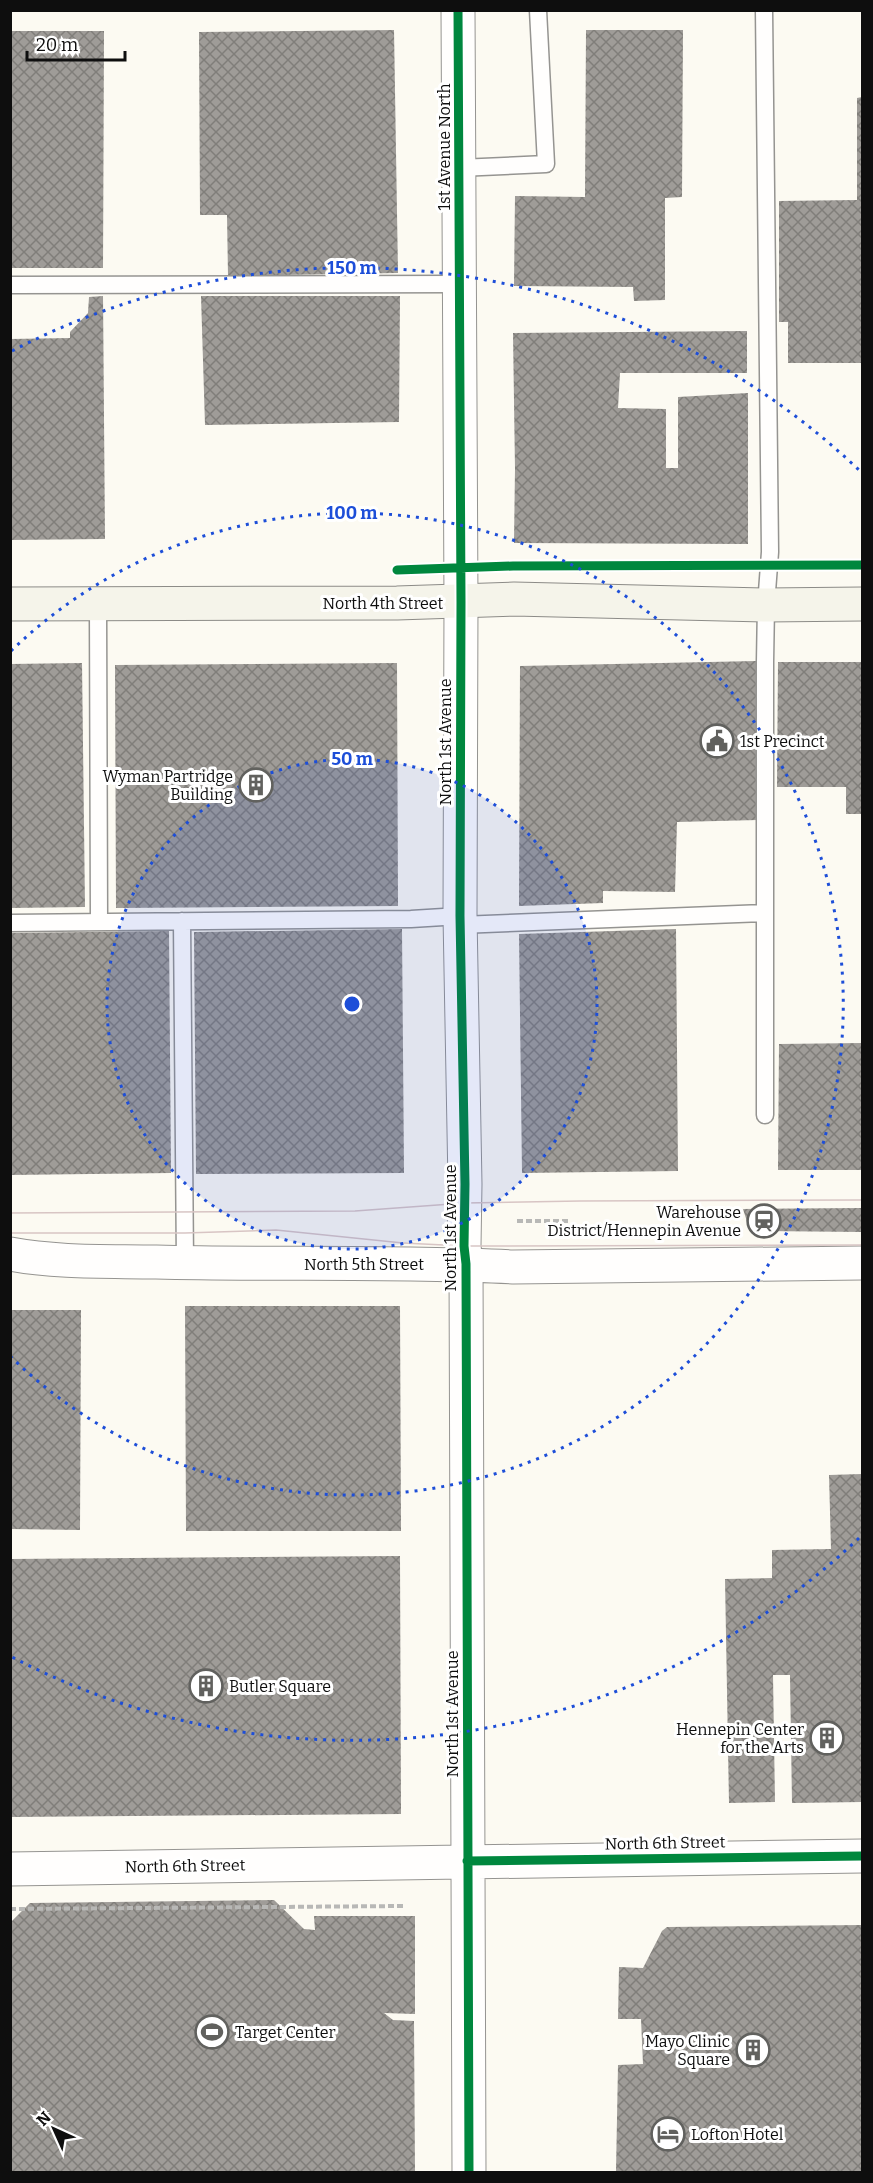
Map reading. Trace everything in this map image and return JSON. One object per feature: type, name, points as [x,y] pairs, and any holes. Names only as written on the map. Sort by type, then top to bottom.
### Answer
[{"type":"main road","name":"North 4th Street","points":[[10,604],[461,602],[514,599],[862,604]]},
{"type":"street","name":"1st Avenue North","points":[[458,10],[459,284]]},
{"type":"street","name":"North 1st Avenue","points":[[459,284],[460,921],[466,1264],[469,2172]]},
{"type":"street","name":"North 5th Street","points":[[10,1254],[38,1260],[185,1263],[513,1266],[862,1263]]},
{"type":"street","name":"North 6th Street","points":[[10,1869],[862,1856]]},
{"type":"lane","points":[[459,168],[546,164],[537,10]]},
{"type":"lane","points":[[764,10],[770,552],[766,604],[765,1115]]},
{"type":"lane","points":[[10,285],[459,284]]},
{"type":"lane","points":[[98,605],[99,922]]},
{"type":"lane","points":[[10,923],[411,919],[460,921],[765,913]]},
{"type":"lane","points":[[182,921],[185,1263]]},
{"type":"path","points":[[517,1221],[568,1221]]},
{"type":"path","points":[[10,1909],[404,1906]]},
{"type":"building","points":[[394,30],[398,273],[228,276],[227,215],[200,215],[199,32]]},
{"type":"building","points":[[586,30],[683,30],[682,197],[665,198],[665,300],[634,301],[633,287],[514,286],[515,196],[585,197]]},
{"type":"building","points":[[10,31],[104,31],[103,268],[10,268]]},
{"type":"building","points":[[862,97],[862,363],[788,363],[788,322],[779,322],[779,201],[857,200],[857,98]]},
{"type":"building","points":[[103,296],[105,539],[10,540],[10,339],[70,338],[70,332],[88,313],[89,297]]},
{"type":"building","points":[[201,296],[400,296],[399,422],[205,425]]},
{"type":"building","points":[[747,331],[747,373],[620,373],[618,408],[666,409],[666,468],[678,468],[678,397],[748,393],[748,544],[514,543],[513,333]]},
{"type":"building","points":[[756,661],[758,820],[677,822],[675,892],[603,891],[603,903],[519,906],[520,666]]},
{"type":"building","points":[[778,662],[862,662],[862,814],[846,814],[846,787],[777,787]]},
{"type":"building","points":[[82,663],[85,907],[10,908],[10,664]]},
{"type":"building","name":"Wyman Partridge Building","points":[[397,663],[398,906],[116,908],[115,665]]},
{"type":"building","points":[[402,929],[404,1173],[196,1174],[194,932]]},
{"type":"building","points":[[676,929],[678,1171],[522,1173],[519,934]]},
{"type":"building","points":[[169,931],[171,1173],[10,1175],[10,933]]},
{"type":"building","points":[[862,1043],[862,1170],[778,1170],[779,1044]]},
{"type":"building","points":[[862,1208],[862,1232],[750,1231],[743,1209]]},
{"type":"building","points":[[185,1306],[400,1306],[401,1531],[186,1531]]},
{"type":"building","points":[[10,1310],[81,1310],[80,1530],[10,1529]]},
{"type":"building","points":[[862,1474],[862,1802],[792,1803],[790,1675],[773,1675],[775,1802],[729,1803],[725,1579],[772,1578],[772,1550],[831,1549],[829,1475]]},
{"type":"building","name":"Butler Square","points":[[400,1556],[401,1814],[10,1817],[10,1559]]},
{"type":"building","name":"Target Center","points":[[274,1900],[304,1929],[315,1930],[314,1916],[415,1916],[415,2014],[384,2013],[393,2020],[414,2021],[415,2172],[10,2172],[10,1923],[30,1903]]},
{"type":"building","name":"Mayo Clinic Square","points":[[862,1925],[862,2172],[616,2172],[618,2065],[643,2064],[641,2019],[618,2019],[619,1967],[643,1968],[662,1931],[667,1927]]},
{"type":"tram line","points":[[10,1213],[355,1211],[465,1203],[580,1201],[862,1200]]},
{"type":"tram line","points":[[10,1233],[185,1233],[276,1230],[403,1243],[464,1246],[862,1245]]},
{"type":"cycle path","points":[[458,10],[460,916],[466,1264],[469,2172]]},
{"type":"cycle path","points":[[397,570],[513,566],[862,565]]},
{"type":"cycle path","points":[[467,1861],[862,1856]]},
{"type":"place","name":"1st Precinct","points":[[717,741]]},
{"type":"place","name":"Wyman Partridge Building","points":[[256,785]]},
{"type":"place","name":"Warehouse District/Hennepin Avenue","points":[[764,1221]]},
{"type":"place","name":"Butler Square","points":[[206,1686]]},
{"type":"place","name":"Hennepin Center for the Arts","points":[[827,1738]]},
{"type":"place","name":"Target Center","points":[[212,2032]]},
{"type":"place","name":"Mayo Clinic Square","points":[[753,2050]]},
{"type":"place","name":"Lofton Hotel","points":[[668,2134]]}]
